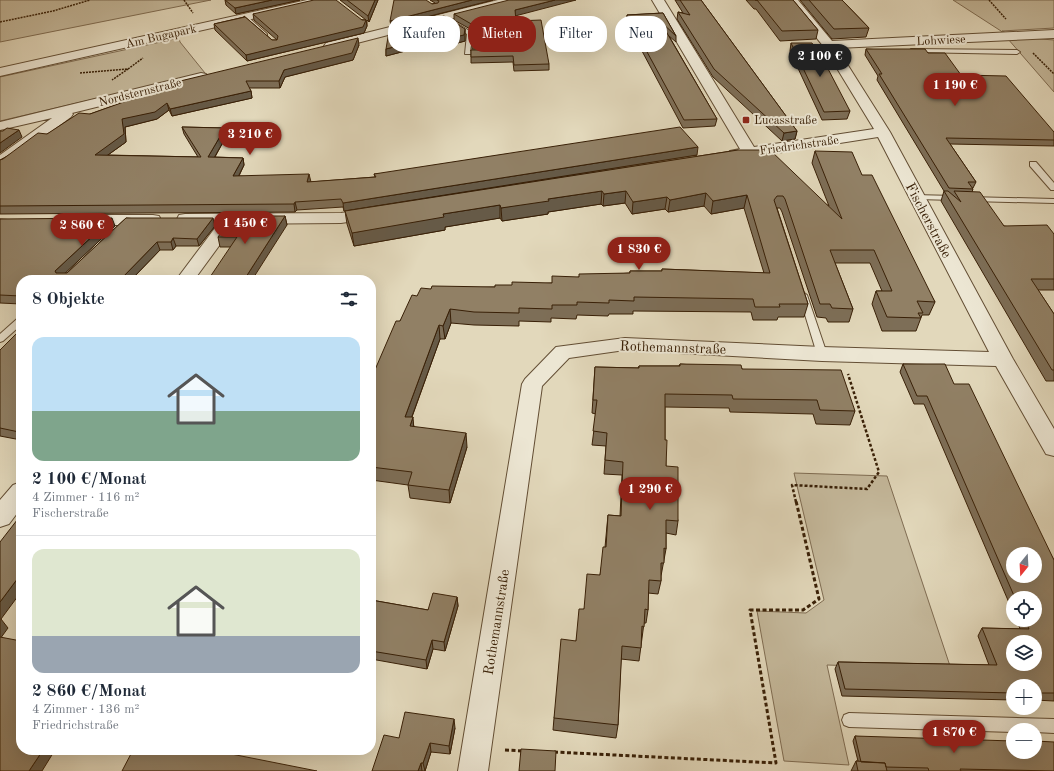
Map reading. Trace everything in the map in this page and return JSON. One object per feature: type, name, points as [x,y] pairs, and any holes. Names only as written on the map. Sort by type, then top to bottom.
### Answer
[{"type":"street","name":"Am Bugapark","points":[[0,72],[322,0]]},
{"type":"street","points":[[452,16],[512,0]]},
{"type":"street","points":[[658,0],[750,152]]},
{"type":"street","name":"Fischerstraße","points":[[792,0],[828,45],[883,132],[1003,359],[1054,448]]},
{"type":"street","points":[[316,49],[388,32]]},
{"type":"street","name":"Lohwiese","points":[[828,45],[1054,34]]},
{"type":"street","name":"Nordsternstraße","points":[[0,126],[217,73]]},
{"type":"street","points":[[0,162],[73,108]]},
{"type":"street","name":"Friedrichstraße","points":[[718,157],[883,132]]},
{"type":"street","points":[[68,220],[124,225],[170,220],[341,218],[388,211]]},
{"type":"street","points":[[189,275],[230,219]]},
{"type":"street","name":"Rothemannstraße","points":[[472,771],[532,384],[562,352],[625,344],[832,354],[1003,359]]},
{"type":"street","points":[[0,517],[16,497]]},
{"type":"lane","points":[[245,17],[271,40]]},
{"type":"lane","points":[[460,27],[470,33],[467,53],[488,53]]},
{"type":"lane","points":[[905,50],[1017,52]]},
{"type":"lane","points":[[1033,164],[1054,188]]},
{"type":"lane","points":[[917,197],[1054,201]]},
{"type":"lane","points":[[801,286],[832,354]]},
{"type":"lane","points":[[0,339],[16,325]]},
{"type":"lane","points":[[849,720],[1054,726]]},
{"type":"path","points":[[0,22],[53,11],[90,0]]},
{"type":"path","points":[[1035,54],[1054,74]]},
{"type":"path","points":[[109,82],[138,61]]},
{"type":"path","points":[[78,74],[128,69]]},
{"type":"path","points":[[547,752],[776,763],[750,610],[803,610],[819,599],[792,485],[867,489],[879,472],[832,354]]},
{"type":"path","points":[[476,748],[531,751]]},
{"type":"shaded area","points":[[0,0],[211,0],[0,42]]},
{"type":"shaded area","points":[[953,0],[1054,0],[1054,28],[1002,31],[1015,37],[1054,40],[1054,92],[1001,31]]},
{"type":"shaded area","points":[[179,38],[180,42],[205,73],[0,121],[0,77]]},
{"type":"shaded area","points":[[794,473],[887,476],[951,669],[827,665],[849,765],[784,761],[757,611],[806,613],[824,600]]},
{"type":"building","points":[[225,0],[272,0],[235,8]]},
{"type":"building","points":[[314,0],[336,0],[362,20],[366,20],[363,27],[246,55],[214,24],[245,17],[244,16],[272,40],[277,40],[278,36],[253,14]]},
{"type":"building","points":[[347,0],[375,0],[368,16]]},
{"type":"building","points":[[394,0],[426,0],[432,4],[438,3],[439,1],[437,0],[472,0],[410,16],[391,16]]},
{"type":"building","points":[[509,0],[555,0],[515,10],[516,16],[468,16],[468,22],[460,16],[454,14]]},
{"type":"building","points":[[680,0],[701,0],[797,131],[784,133],[714,69],[678,12],[690,15]]},
{"type":"building","points":[[757,0],[793,0],[818,30],[782,31]]},
{"type":"building","points":[[809,0],[842,0],[869,28],[834,29]]},
{"type":"building","points":[[663,13],[665,16],[628,16]]},
{"type":"building","points":[[536,20],[541,20],[544,36],[544,52],[547,52],[549,64],[514,65],[513,56],[471,57],[471,52],[536,52]]},
{"type":"building","points":[[667,20],[676,36],[667,28]]},
{"type":"building","points":[[460,26],[465,29],[464,35],[460,36]]},
{"type":"building","points":[[667,33],[717,119],[684,120],[647,52],[667,52]]},
{"type":"building","points":[[388,37],[388,48],[386,49]]},
{"type":"building","points":[[358,38],[352,53],[284,70],[279,81],[246,81],[251,91],[170,109],[167,103],[155,112],[122,119],[124,134],[95,155],[201,157],[182,127],[225,128],[208,157],[243,158],[233,176],[309,174],[307,182],[376,177],[374,174],[680,127],[698,147],[343,203],[341,199],[295,202],[294,204],[0,206],[0,160],[38,133],[47,134],[79,113],[90,114],[174,84],[172,83]]},
{"type":"building","points":[[791,43],[812,43],[826,65],[850,111],[824,112]]},
{"type":"building","points":[[866,49],[925,49],[928,53],[945,53],[961,75],[1006,76],[1054,132],[1054,140],[946,138],[976,182],[968,182],[973,189],[949,188],[879,74],[882,74]]},
{"type":"building","points":[[7,128],[19,130],[0,143],[0,131]]},
{"type":"building","points":[[738,150],[770,150],[842,219],[815,151],[852,152],[862,175],[872,175],[935,302],[917,301],[923,313],[918,313],[921,318],[887,317],[876,291],[892,291],[874,250],[830,250],[853,309],[832,308],[830,304],[820,304],[785,199],[783,196],[777,196],[774,200],[808,304],[779,304],[780,307],[755,307],[753,299],[634,297],[634,301],[609,300],[609,303],[577,302],[577,305],[552,305],[552,309],[519,308],[519,313],[474,312],[450,309],[443,326],[439,325],[405,417],[413,417],[410,426],[466,433],[449,490],[408,485],[412,472],[376,468],[376,367],[396,321],[400,321],[412,295],[417,296],[421,288],[431,289],[432,286],[495,287],[495,285],[512,285],[512,282],[552,283],[552,276],[579,277],[579,274],[630,273],[630,271],[662,271],[662,269],[770,273],[747,195],[713,201],[706,193],[670,200],[667,197],[633,202],[626,191],[604,194],[602,191],[501,208],[500,205],[443,214],[444,217],[352,233],[345,211]]},
{"type":"building","points":[[944,191],[948,191],[961,202],[954,191],[980,192],[1004,226],[1047,225],[1054,234],[1054,279],[1031,279],[1054,314],[1054,370],[1052,370]]},
{"type":"building","points":[[233,216],[285,216],[247,275],[211,275],[237,237],[218,237]]},
{"type":"building","points":[[112,218],[55,271],[56,273],[67,273],[126,218],[213,218],[197,239],[173,238],[171,242],[157,242],[125,275],[16,275],[16,296],[0,295],[0,219]]},
{"type":"building","points":[[16,334],[16,431],[0,428],[0,350]]},
{"type":"building","points":[[680,364],[741,365],[742,369],[841,370],[855,411],[820,410],[817,400],[733,399],[732,395],[665,394],[665,440],[667,440],[666,466],[678,467],[678,521],[666,520],[666,549],[664,548],[664,563],[661,563],[661,581],[649,580],[648,610],[645,609],[644,627],[642,626],[641,648],[622,646],[618,725],[554,718],[561,639],[576,641],[579,609],[584,609],[587,574],[600,575],[603,547],[606,547],[608,515],[621,516],[623,462],[605,460],[607,433],[593,431],[597,400],[593,400],[595,367],[639,368],[639,366],[680,366]]},
{"type":"building","points":[[903,364],[945,364],[954,384],[969,384],[1054,560],[1054,693],[1042,693],[1042,679],[1006,679],[1006,693],[845,689],[838,662],[997,665],[982,628],[1029,629],[1028,627],[1042,627],[1042,591],[1012,591],[1008,583],[1042,583],[1042,547],[1006,547],[1006,577],[927,396],[917,396]]},
{"type":"building","points":[[16,521],[16,581],[0,602],[0,542]]},
{"type":"building","points":[[433,593],[457,597],[444,642],[432,640],[426,660],[376,652],[376,601],[428,610]]},
{"type":"building","points":[[0,637],[16,640],[16,755],[40,755],[29,771],[0,771]]},
{"type":"building","points":[[405,712],[454,719],[449,746],[430,743],[423,763],[421,763],[418,771],[372,771],[384,735],[399,738]]},
{"type":"building","points":[[855,736],[1006,741],[1006,759],[1042,759],[1042,741],[1054,742],[1054,771],[960,769],[961,771],[929,771],[928,768],[886,767],[885,763],[861,762]]},
{"type":"building","points":[[521,749],[556,751],[555,771],[519,771]]},
{"type":"building","points":[[130,755],[236,755],[317,771],[122,771]]},
{"type":"building","points":[[856,761],[885,763],[887,771],[858,771]]},
{"type":"place","name":"Lucasstraße","points":[[746,120]]}]
